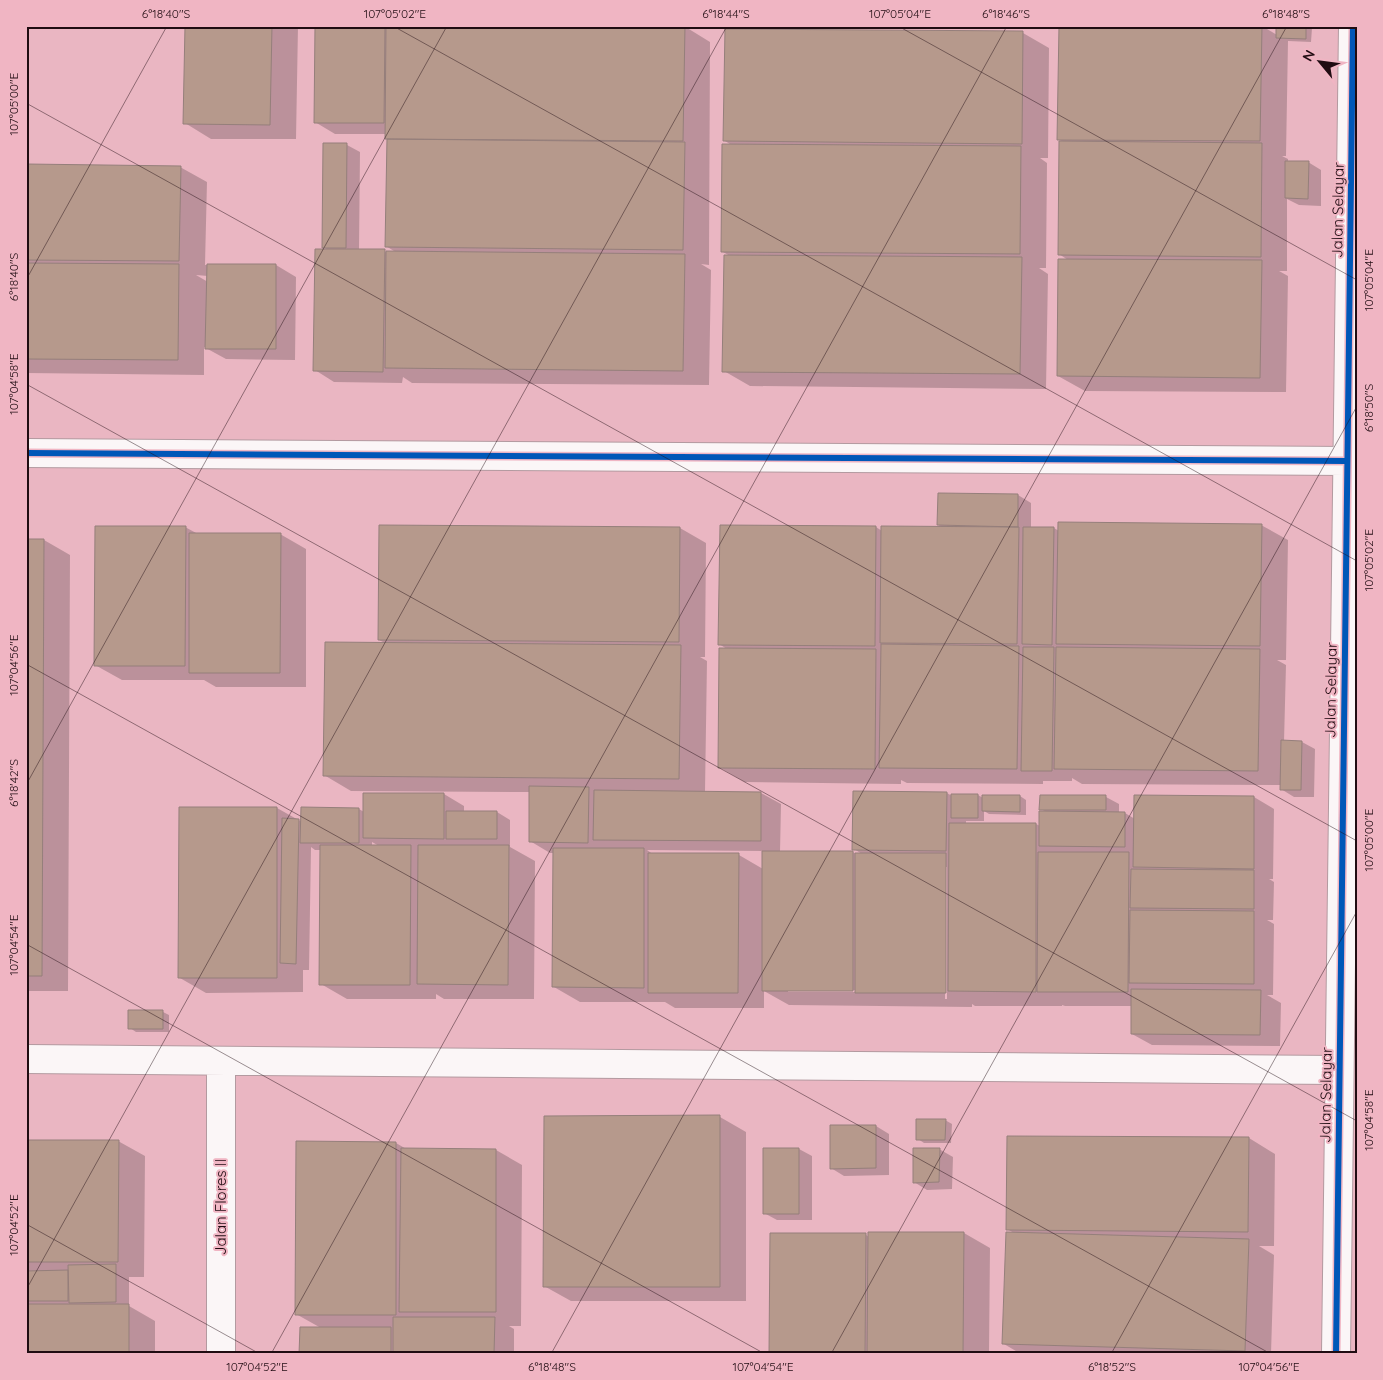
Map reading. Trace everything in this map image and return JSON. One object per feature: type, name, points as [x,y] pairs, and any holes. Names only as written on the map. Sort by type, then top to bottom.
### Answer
[{"type":"street","name":"Jalan Selayar","points":[[1343,1339],[1346,1262],[1339,1070],[1350,748],[1346,461],[1353,26]]},
{"type":"street","points":[[26,453],[1346,461]]},
{"type":"street","points":[[26,1059],[1339,1070]]},
{"type":"street","name":"Jalan Flores II","points":[[221,1061],[221,1354]]},
{"type":"shaded area","points":[[26,26],[1357,26],[1357,1354],[26,1354]]},
{"type":"building","points":[[185,26],[272,26],[270,125],[183,124]]},
{"type":"building","points":[[315,26],[385,27],[384,123],[314,123]]},
{"type":"building","points":[[386,26],[685,26],[683,141],[385,139]]},
{"type":"building","points":[[1059,26],[1262,26],[1260,141],[1057,140]]},
{"type":"building","points":[[1276,26],[1306,26],[1306,39],[1276,38]]},
{"type":"building","points":[[725,29],[1023,31],[1022,144],[723,141]]},
{"type":"building","points":[[387,139],[685,142],[683,250],[385,247]]},
{"type":"building","points":[[1059,141],[1262,143],[1261,257],[1058,255]]},
{"type":"building","points":[[323,143],[347,143],[346,248],[322,248]]},
{"type":"building","points":[[722,144],[1021,146],[1020,254],[721,252]]},
{"type":"building","points":[[1285,161],[1309,161],[1308,199],[1285,198]]},
{"type":"building","points":[[26,164],[181,166],[179,261],[26,260]]},
{"type":"building","points":[[315,249],[385,249],[383,372],[313,371]]},
{"type":"building","points":[[386,251],[685,254],[683,371],[385,368]]},
{"type":"building","points":[[724,255],[1022,257],[1020,374],[722,372]]},
{"type":"building","points":[[1058,259],[1262,260],[1260,378],[1057,376]]},
{"type":"building","points":[[26,263],[179,264],[178,360],[26,359]]},
{"type":"building","points":[[207,264],[276,264],[276,349],[205,349]]},
{"type":"building","points":[[938,493],[1018,494],[1018,527],[937,525]]},
{"type":"building","points":[[1058,522],[1262,524],[1260,646],[1056,644]]},
{"type":"building","points":[[379,525],[680,527],[679,642],[378,640]]},
{"type":"building","points":[[720,525],[876,526],[875,646],[718,645]]},
{"type":"building","points":[[95,526],[186,526],[185,666],[94,666]]},
{"type":"building","points":[[881,526],[1019,527],[1017,644],[880,643]]},
{"type":"building","points":[[1023,527],[1054,527],[1052,645],[1022,644]]},
{"type":"building","points":[[189,533],[281,533],[280,673],[189,673]]},
{"type":"building","points":[[26,539],[44,539],[42,976],[26,976]]},
{"type":"building","points":[[325,642],[681,645],[679,779],[323,776]]},
{"type":"building","points":[[881,644],[1019,646],[1017,769],[879,768]]},
{"type":"building","points":[[1023,647],[1054,647],[1052,771],[1021,771]]},
{"type":"building","points":[[1056,647],[1260,649],[1258,771],[1054,769]]},
{"type":"building","points":[[719,648],[876,649],[875,769],[718,768]]},
{"type":"building","points":[[1281,740],[1302,741],[1301,790],[1280,790]]},
{"type":"building","points":[[529,786],[589,787],[588,843],[529,842]]},
{"type":"building","points":[[594,790],[761,792],[761,841],[593,840]]},
{"type":"building","points":[[853,791],[947,792],[946,851],[852,850]]},
{"type":"building","points":[[363,793],[444,793],[444,839],[363,838]]},
{"type":"building","points":[[951,794],[978,794],[978,818],[951,818]]},
{"type":"building","points":[[982,795],[1020,795],[1020,812],[982,811]]},
{"type":"building","points":[[1040,795],[1106,795],[1106,810],[1039,810]]},
{"type":"building","points":[[1134,795],[1254,796],[1254,869],[1133,867]]},
{"type":"building","points":[[179,807],[277,807],[277,978],[178,978]]},
{"type":"building","points":[[301,807],[359,808],[359,843],[300,843]]},
{"type":"building","points":[[446,811],[497,811],[497,839],[446,839]]},
{"type":"building","points":[[1039,811],[1125,812],[1125,847],[1039,846]]},
{"type":"building","points":[[282,818],[299,819],[296,964],[280,963]]},
{"type":"building","points":[[949,823],[1036,823],[1036,992],[948,991]]},
{"type":"building","points":[[320,845],[411,845],[410,985],[319,985]]},
{"type":"building","points":[[418,845],[509,845],[508,985],[417,984]]},
{"type":"building","points":[[553,848],[644,848],[644,988],[552,987]]},
{"type":"building","points":[[762,851],[853,851],[853,991],[762,991]]},
{"type":"building","points":[[1038,852],[1129,852],[1128,992],[1037,992]]},
{"type":"building","points":[[648,853],[739,853],[738,993],[648,993]]},
{"type":"building","points":[[855,853],[946,853],[946,993],[855,993]]},
{"type":"building","points":[[1131,869],[1254,870],[1254,909],[1130,908]]},
{"type":"building","points":[[1130,910],[1254,911],[1254,984],[1129,983]]},
{"type":"building","points":[[1131,989],[1261,990],[1260,1035],[1131,1034]]},
{"type":"building","points":[[128,1010],[163,1010],[163,1029],[128,1029]]},
{"type":"building","points":[[720,1115],[720,1287],[543,1287],[544,1116]]},
{"type":"building","points":[[916,1119],[946,1119],[945,1140],[916,1140]]},
{"type":"building","points":[[830,1125],[876,1125],[876,1168],[830,1169]]},
{"type":"building","points":[[1007,1136],[1249,1137],[1248,1232],[1006,1230]]},
{"type":"building","points":[[26,1140],[119,1140],[118,1262],[26,1262]]},
{"type":"building","points":[[296,1141],[396,1142],[396,1315],[295,1315]]},
{"type":"building","points":[[401,1148],[496,1149],[496,1312],[399,1312]]},
{"type":"building","points":[[763,1148],[799,1148],[799,1214],[763,1214]]},
{"type":"building","points":[[913,1148],[940,1148],[939,1182],[913,1183]]},
{"type":"building","points":[[868,1232],[964,1232],[963,1354],[867,1354]]},
{"type":"building","points":[[1006,1232],[1249,1239],[1245,1351],[1002,1344]]},
{"type":"building","points":[[770,1233],[866,1233],[865,1354],[769,1354]]},
{"type":"building","points":[[116,1264],[116,1302],[69,1303],[68,1265]]},
{"type":"building","points":[[68,1270],[68,1301],[26,1301],[26,1271]]},
{"type":"building","points":[[26,1304],[129,1304],[129,1354],[26,1354]]},
{"type":"building","points":[[393,1317],[495,1317],[494,1354],[393,1354]]},
{"type":"building","points":[[300,1327],[391,1327],[391,1354],[299,1354]]},
{"type":"cycle path","points":[[1336,1354],[1353,26]]},
{"type":"cycle path","points":[[26,453],[1346,461]]}]
